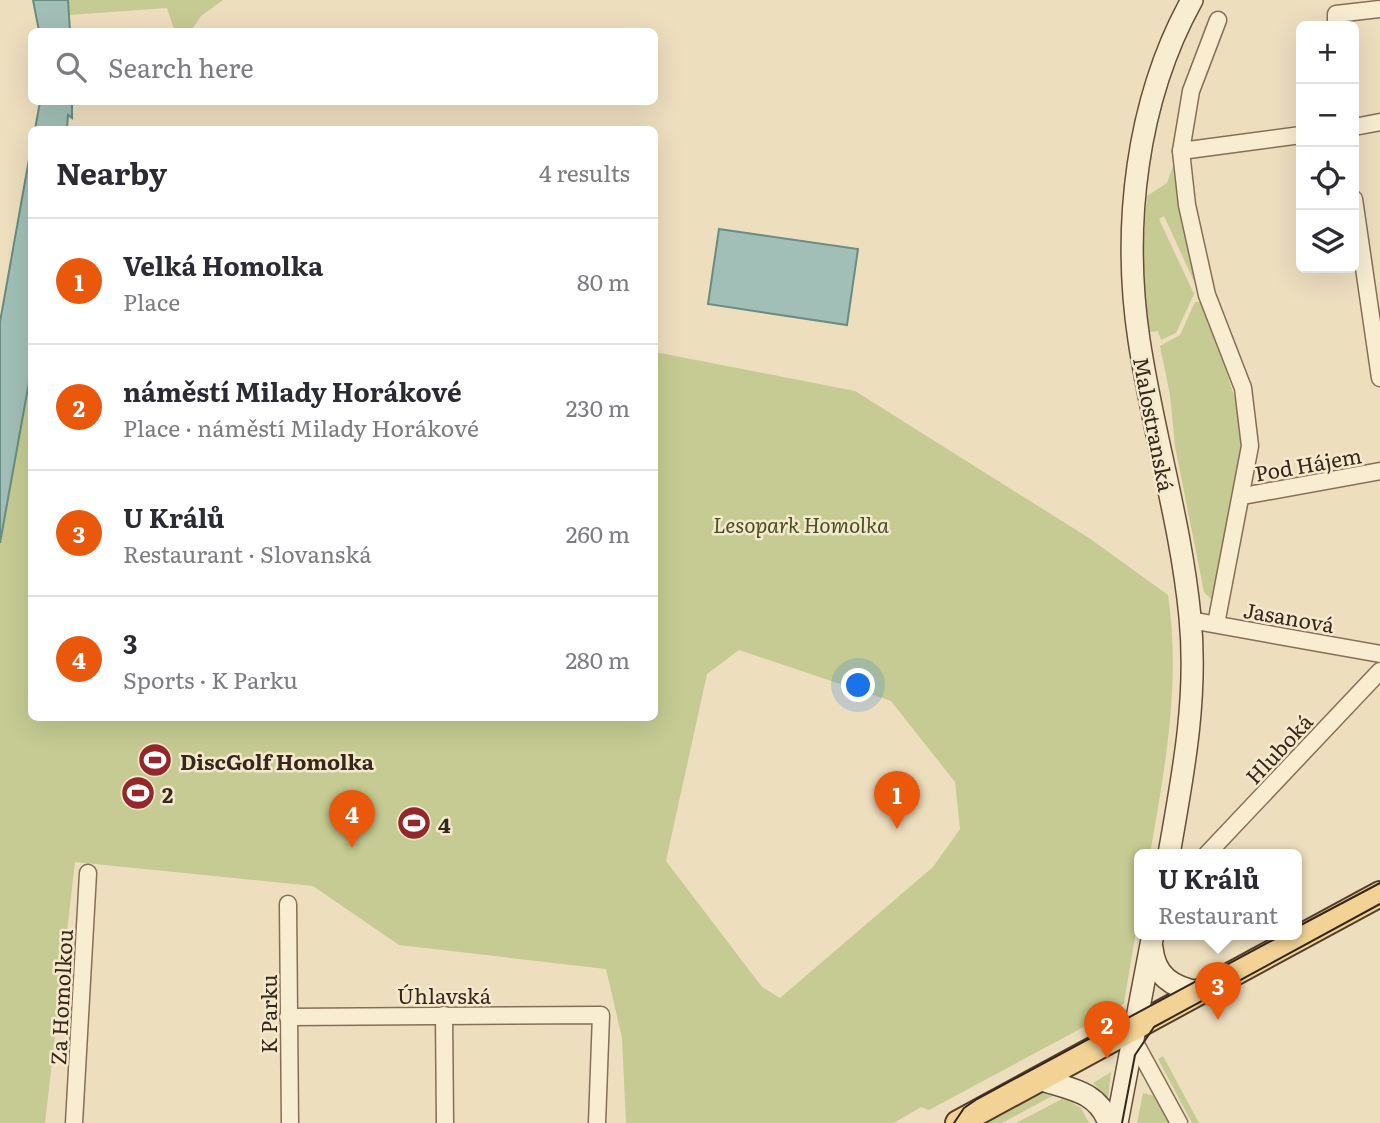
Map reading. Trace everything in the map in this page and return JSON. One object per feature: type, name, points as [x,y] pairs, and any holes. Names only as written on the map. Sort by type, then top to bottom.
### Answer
[{"type":"main road","name":"Malostranská","points":[[1170,849],[1192,702],[1190,620],[1178,535],[1139,342],[1132,244],[1143,141],[1167,55],[1192,0]]},
{"type":"main road","points":[[1302,937],[1379,897]]},
{"type":"main road","points":[[1117,1123],[1152,940]]},
{"type":"main road","points":[[1153,940],[1153,957],[1161,975],[1177,987],[1198,992]]},
{"type":"main road","points":[[958,1123],[1133,1032],[1198,992],[1297,940]]},
{"type":"main road","points":[[1039,1079],[1068,1086],[1096,1102],[1109,1123]]},
{"type":"street","points":[[1336,20],[1380,9]]},
{"type":"street","points":[[1216,624],[1243,496],[1250,446],[1242,388],[1207,295],[1187,205],[1181,151],[1191,91],[1218,20]]},
{"type":"street","points":[[1359,126],[1380,122]]},
{"type":"street","points":[[1181,151],[1296,136]]},
{"type":"street","points":[[1356,210],[1380,379]]},
{"type":"street","name":"Pod Hájem","points":[[1243,496],[1380,471]]},
{"type":"street","name":"Jasanová","points":[[1190,620],[1380,654]]},
{"type":"street","name":"Hluboká","points":[[1212,849],[1380,671]]},
{"type":"street","name":"Za Homolkou","points":[[74,1123],[88,873]]},
{"type":"street","name":"K Parku","points":[[288,904],[290,1123]]},
{"type":"street","points":[[444,1014],[445,1123]]},
{"type":"street","name":"Úhlavská","points":[[288,1017],[601,1015],[597,1123]]},
{"type":"street","points":[[1133,1032],[1179,1123]]},
{"type":"green space","points":[[68,0],[223,0],[201,16],[193,28],[174,28],[167,8],[69,15]]},
{"type":"green space","points":[[1174,163],[1198,290],[1164,216],[1159,219],[1194,294],[1176,333],[1161,340],[1158,331],[1150,332],[1145,298],[1147,196],[1167,183]]},
{"type":"green space","points":[[1195,302],[1204,302],[1235,399],[1239,402],[1243,456],[1214,602],[1204,592],[1175,446],[1170,395],[1160,346],[1180,335]]},
{"type":"green space","name":"Lesopark Homolka","points":[[658,353],[855,391],[1089,538],[1168,595],[1173,660],[1170,725],[1151,849],[1134,849],[1134,940],[1124,1003],[929,1110],[921,1107],[894,1123],[626,1123],[622,1038],[606,969],[399,945],[313,886],[75,862],[45,1123],[0,1123],[0,543],[28,388],[28,721],[658,721]],"holes":[[[739,650],[891,701],[955,782],[960,829],[933,867],[780,998],[762,987],[666,861],[707,674]]]},
{"type":"green space","points":[[1163,1056],[1199,1123],[1192,1123],[1158,1059]]},
{"type":"green space","points":[[1111,1072],[1108,1098],[1093,1083]]},
{"type":"green space","points":[[1046,1088],[1065,1089],[1002,1123],[979,1123]]},
{"type":"green space","points":[[1143,1093],[1154,1096],[1168,1123],[1137,1123]]},
{"type":"green space","points":[[1064,1098],[1081,1108],[1089,1123],[1016,1123]]},
{"type":"water","points":[[33,0],[68,0],[70,28],[38,28]]},
{"type":"water","points":[[39,105],[72,105],[72,118],[68,115],[67,126],[36,126]]},
{"type":"water","points":[[28,165],[28,388],[0,543],[0,322]]},
{"type":"water","points":[[719,229],[858,249],[847,325],[708,304]]},
{"type":"tram line","points":[[1302,924],[1380,883]]},
{"type":"tram line","points":[[1122,1123],[1135,1055],[1154,1027],[1380,904]]},
{"type":"tram line","points":[[954,1123],[964,1108],[977,1099],[1273,940]]},
{"type":"place","name":"DiscGolf Homolka","points":[[155,760]]},
{"type":"place","name":"2","points":[[138,793]]},
{"type":"place","name":"4","points":[[414,823]]},
{"type":"place","name":"Velká Homolka","points":[[897,829]]},
{"type":"place","name":"3","points":[[352,848]]},
{"type":"place","name":"U Králů","points":[[1218,1020]]},
{"type":"place","name":"náměstí Milady Horákové","points":[[1107,1059]]}]
